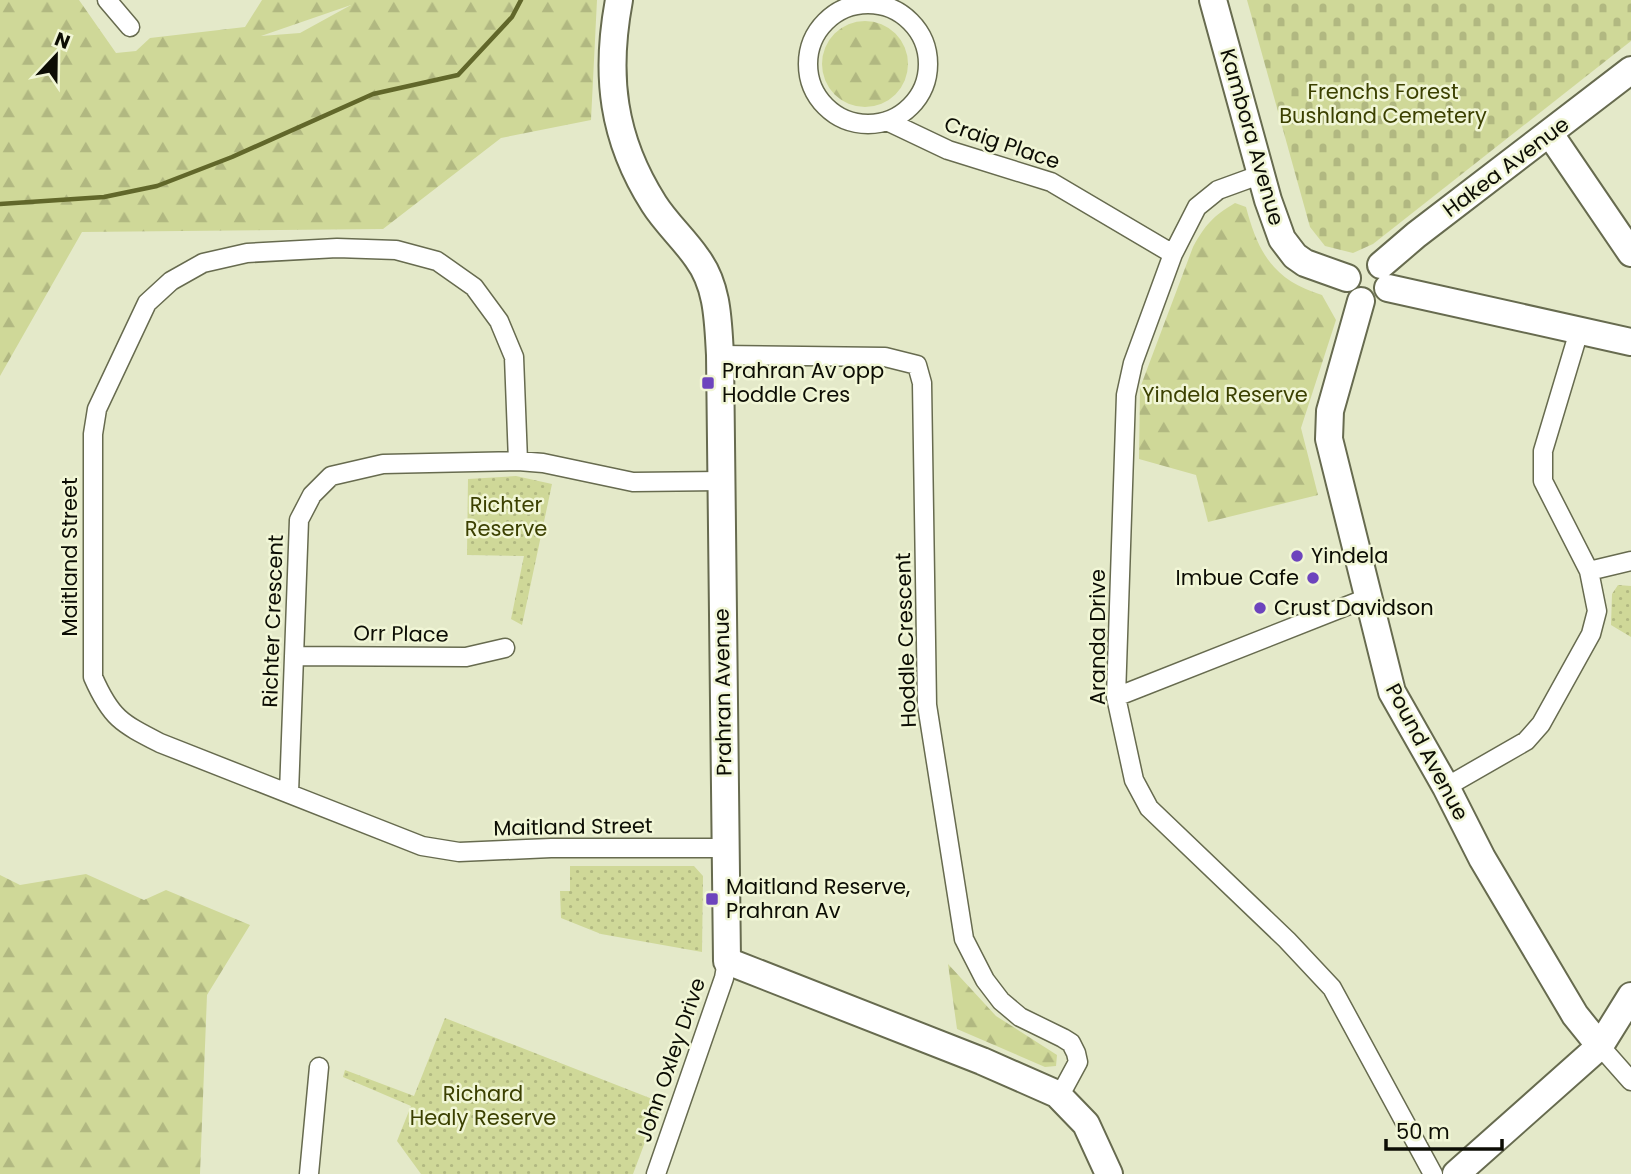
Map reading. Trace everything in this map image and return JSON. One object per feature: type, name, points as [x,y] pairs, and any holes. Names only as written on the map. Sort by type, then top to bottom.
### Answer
[{"type":"street","points":[[107,0],[131,27]]},
{"type":"street","name":"Prahran Avenue","points":[[619,0],[613,30],[611,76],[615,113],[625,149],[656,207],[699,260],[717,307],[720,355],[727,961]]},
{"type":"street","name":"Kambora Avenue","points":[[1213,0],[1276,226],[1289,248],[1305,263],[1347,278]]},
{"type":"street","name":"Craig Place","points":[[887,121],[904,112],[918,99],[926,81],[929,62],[925,43],[915,26],[901,13],[892,9],[863,4],[845,9],[828,19],[816,35],[809,54],[809,75],[816,94],[829,110],[847,120],[867,124],[887,121],[948,150],[1051,182],[1173,254]]},
{"type":"street","name":"Hakea Avenue","points":[[1384,276],[1416,235],[1631,70]]},
{"type":"street","points":[[1550,134],[1631,253]]},
{"type":"street","name":"Aranda Drive","points":[[1262,174],[1218,190],[1197,207],[1173,254],[1133,363],[1126,395],[1116,697],[1134,780],[1149,808],[1287,940],[1332,988],[1433,1174]]},
{"type":"street","name":"Maitland Street","points":[[518,461],[514,357],[499,321],[474,287],[436,261],[396,250],[337,248],[247,253],[203,263],[171,281],[147,303],[97,409],[93,433],[93,677],[105,704],[125,725],[160,743],[422,846],[458,852],[551,848],[724,848]]},
{"type":"street","points":[[1384,276],[1385,294],[1374,302],[1362,302],[1350,293],[1348,272],[1357,263],[1369,260],[1384,276],[1579,331],[1631,342]]},
{"type":"street","name":"Pound Avenue","points":[[1362,302],[1330,411],[1329,439],[1392,692],[1446,787],[1482,858],[1575,1015],[1631,1081]]},
{"type":"street","points":[[1446,787],[1526,741],[1542,724],[1591,635],[1597,611],[1589,571],[1543,481],[1543,451],[1579,331]]},
{"type":"street","name":"Hoddle Crescent","points":[[720,355],[885,357],[917,365],[922,383],[928,705],[964,939],[985,979],[1001,1001],[1020,1017],[1071,1043],[1078,1062],[1065,1086],[1057,1094]]},
{"type":"street","name":"Richter Crescent","points":[[289,793],[299,520],[312,495],[331,476],[383,464],[518,461],[543,463],[633,482],[721,481]]},
{"type":"street","points":[[1589,571],[1631,561]]},
{"type":"street","points":[[1116,697],[1367,598]]},
{"type":"street","name":"Orr Place","points":[[295,656],[467,657],[505,648]]},
{"type":"street","points":[[727,961],[982,1061],[1057,1094],[1086,1124],[1109,1174]]},
{"type":"street","name":"John Oxley Drive","points":[[656,1174],[724,978],[727,961]]},
{"type":"street","points":[[1456,1174],[1600,1046],[1631,996]]},
{"type":"street","points":[[309,1174],[319,1067]]},
{"type":"green space","points":[[0,0],[79,0],[116,53],[136,51],[150,38],[245,27],[262,0],[597,0],[591,120],[501,138],[383,229],[82,232],[0,376]],"holes":[[[351,5],[300,33],[261,36]]]},
{"type":"green space","name":"Frenchs Forest Bushland Cemetery","points":[[1247,0],[1631,0],[1631,41],[1373,244],[1353,253],[1325,246],[1310,227]]},
{"type":"green space","points":[[865,21],[889,28],[901,40],[908,64],[901,88],[889,100],[865,107],[841,100],[829,88],[822,64],[829,40],[841,28]]},
{"type":"green space","name":"Yindela Reserve","points":[[1235,203],[1246,207],[1256,238],[1270,263],[1292,282],[1322,295],[1336,320],[1301,428],[1318,495],[1208,522],[1196,475],[1139,459],[1140,388],[1193,247],[1210,222]]},
{"type":"green space","name":"Richter Reserve","points":[[516,476],[552,484],[522,625],[511,619],[524,556],[467,555],[468,479]]},
{"type":"green space","points":[[1618,585],[1631,586],[1631,637],[1611,625],[1612,594]]},
{"type":"green space","points":[[570,866],[694,866],[703,876],[702,952],[601,934],[561,918],[560,891],[570,891]]},
{"type":"green space","points":[[86,874],[144,900],[166,890],[250,925],[207,995],[200,1174],[0,1174],[0,875],[20,885]]},
{"type":"green space","points":[[948,964],[996,1016],[1057,1055],[1056,1066],[1045,1067],[957,1029]]},
{"type":"green space","name":"Richard Healy Reserve","points":[[445,1018],[660,1102],[633,1174],[421,1174],[397,1141],[411,1106],[343,1077],[345,1070],[414,1096]]},
{"type":"waterway","points":[[0,204],[104,197],[157,186],[232,157],[373,94],[458,75],[512,17],[521,0]]},
{"type":"place","name":"Prahran Av opp Hoddle Cres","points":[[708,383]]},
{"type":"place","name":"Yindela","points":[[1297,556]]},
{"type":"place","name":"Imbue Cafe","points":[[1313,578]]},
{"type":"place","name":"Crust Davidson","points":[[1260,608]]},
{"type":"place","name":"Maitland Reserve, Prahran Av","points":[[712,899]]}]
